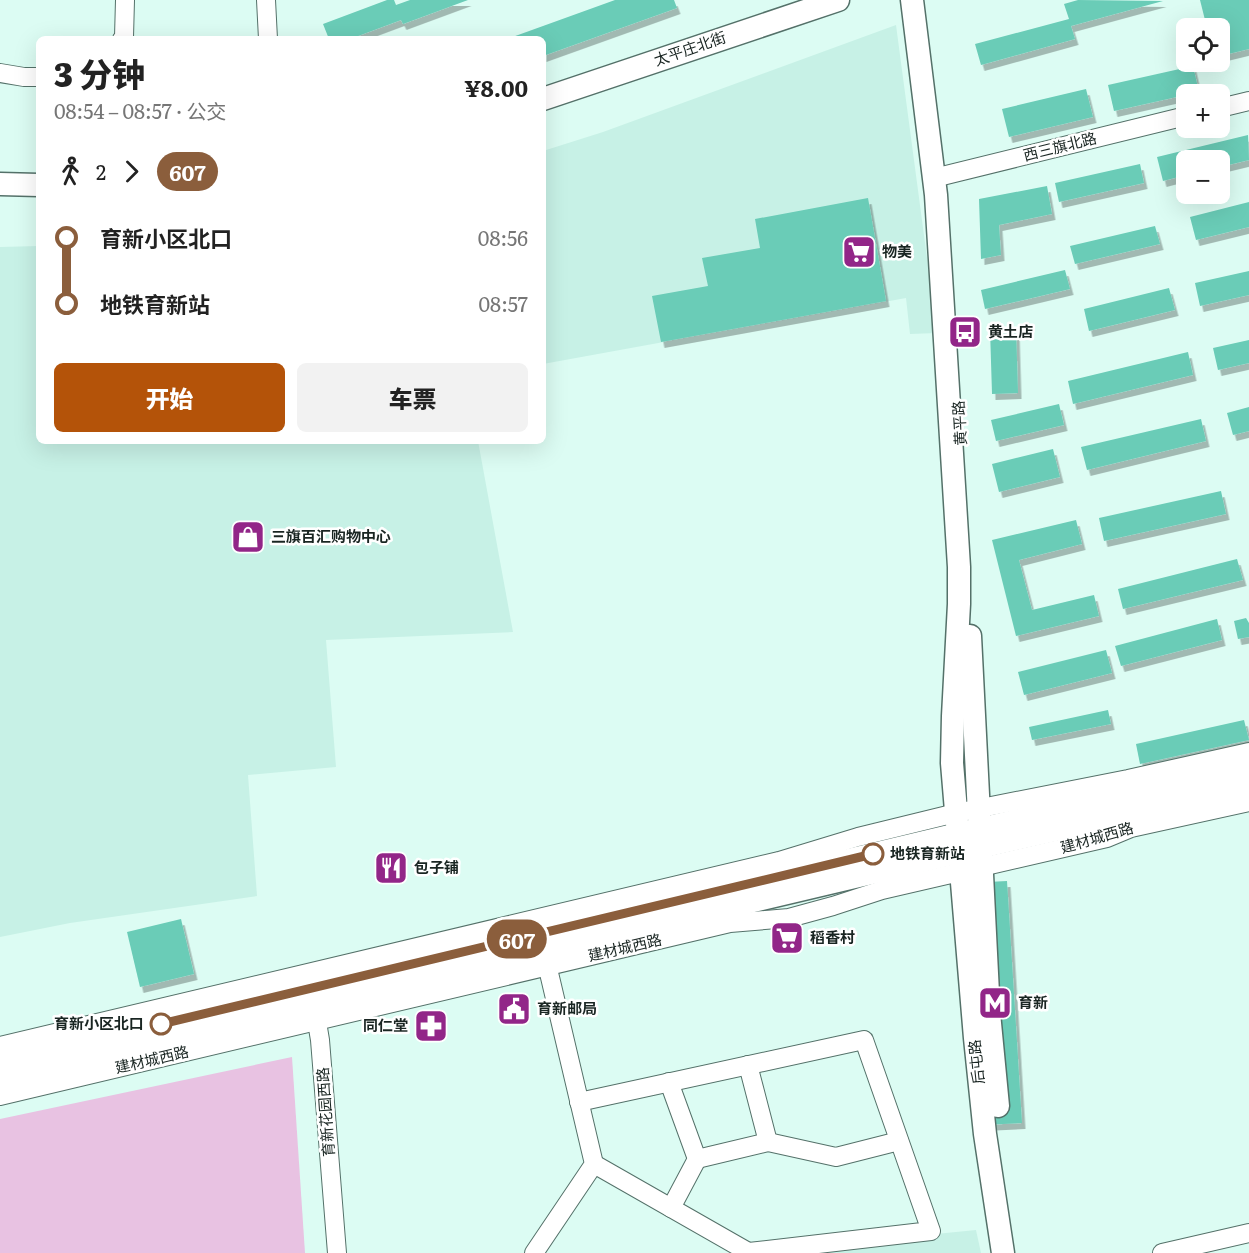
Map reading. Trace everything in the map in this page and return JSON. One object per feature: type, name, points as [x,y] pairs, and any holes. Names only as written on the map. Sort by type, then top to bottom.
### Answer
[{"type":"main road","name":"太平庄北街","points":[[546,84],[795,0]]},
{"type":"main road","name":"太平庄北街","points":[[546,98],[838,0]]},
{"type":"main road","name":"黄平路","points":[[912,0],[941,177]]},
{"type":"main road","name":"黄平路","points":[[926,0],[941,177],[959,585],[952,727],[970,840]]},
{"type":"main road","points":[[0,170],[36,171]]},
{"type":"main road","points":[[0,184],[36,185]]},
{"type":"main road","name":"建材城西路","points":[[0,1080],[312,997],[970,840],[1249,768]]},
{"type":"main road","name":"建材城西路","points":[[0,1062],[312,997],[546,959],[970,840],[1249,786]]},
{"type":"main road","name":"后屯路","points":[[970,840],[971,1001],[983,1113],[1003,1253]]},
{"type":"main road","name":"后屯路","points":[[970,840],[1002,1154],[1018,1253]]},
{"type":"street","points":[[124,36],[125,0]]},
{"type":"street","points":[[266,0],[268,36]]},
{"type":"street","points":[[0,73],[36,77]]},
{"type":"street","points":[[1230,106],[1249,101]]},
{"type":"street","name":"西三旗北路","points":[[941,177],[1176,118]]},
{"type":"street","name":"建材城西路","points":[[970,840],[1128,779],[1249,752]]},
{"type":"street","name":"建材城西路","points":[[970,840],[1107,838],[1131,828],[1249,802]]},
{"type":"street","points":[[546,959],[579,1102],[594,1164],[750,1252],[931,1231],[864,1040],[579,1102]]},
{"type":"street","name":"建材城西路","points":[[0,1046],[312,997]]},
{"type":"street","name":"建材城西路","points":[[0,1096],[312,997]]},
{"type":"street","name":"育新花园西路","points":[[312,997],[337,1253]]},
{"type":"street","points":[[748,1065],[768,1142]]},
{"type":"street","points":[[669,1082],[697,1159],[671,1208]]},
{"type":"street","points":[[697,1159],[768,1142],[836,1157],[899,1141]]},
{"type":"street","points":[[534,1253],[594,1164]]},
{"type":"street","points":[[1162,1253],[1249,1233]]},
{"type":"shaded area","points":[[896,25],[937,333],[910,334],[906,298],[546,363],[546,150],[603,132]]},
{"type":"shaded area","name":"三旗百汇购物中心","points":[[36,246],[36,444],[479,444],[513,632],[326,640],[336,767],[248,775],[257,896],[70,923],[0,937],[0,247]]},
{"type":"shaded area","points":[[292,1057],[305,1253],[0,1253],[0,1119]]},
{"type":"shaded area","points":[[976,1230],[981,1253],[765,1253],[765,1251]]},
{"type":"building","points":[[387,0],[394,0],[396,5],[410,0],[468,0],[403,24],[401,20],[358,36],[328,36],[323,24]]},
{"type":"building","points":[[615,0],[674,0],[677,8],[546,55],[546,36],[515,36]]},
{"type":"building","points":[[1078,0],[1163,1],[1071,26],[1075,39],[981,65],[975,44],[1069,19],[1064,4]]},
{"type":"building","points":[[1200,0],[1249,0],[1249,49],[1230,54],[1230,18],[1204,18]]},
{"type":"building","points":[[1176,70],[1176,72],[1194,72],[1197,84],[1176,84],[1176,97],[1114,111],[1108,85]]},
{"type":"building","points":[[1086,89],[1093,117],[1009,137],[1002,109]]},
{"type":"building","points":[[1248,135],[1249,160],[1230,165],[1230,150],[1186,150]]},
{"type":"building","points":[[1176,152],[1176,178],[1163,181],[1157,157]]},
{"type":"building","points":[[1140,164],[1144,183],[1059,202],[1055,183]]},
{"type":"building","points":[[1047,186],[1052,214],[999,225],[1001,255],[981,259],[979,199]]},
{"type":"building","points":[[868,198],[886,301],[661,342],[652,296],[708,286],[702,258],[760,248],[755,219]]},
{"type":"building","points":[[1249,202],[1249,227],[1196,240],[1190,217]]},
{"type":"building","points":[[1155,226],[1160,244],[1075,264],[1070,246]]},
{"type":"building","points":[[1065,270],[1070,289],[985,309],[981,290]]},
{"type":"building","points":[[1249,271],[1249,295],[1200,306],[1195,283]]},
{"type":"building","points":[[1169,288],[1175,310],[1089,331],[1084,309]]},
{"type":"building","points":[[1016,328],[1018,393],[992,394],[990,329]]},
{"type":"building","points":[[1249,340],[1249,363],[1218,370],[1213,348]]},
{"type":"building","points":[[1188,352],[1193,375],[1073,404],[1068,381]]},
{"type":"building","points":[[1059,404],[1064,425],[996,441],[991,420]]},
{"type":"building","points":[[1249,407],[1249,431],[1233,435],[1227,413]]},
{"type":"building","points":[[1201,419],[1206,441],[1087,470],[1081,447]]},
{"type":"building","points":[[1053,449],[1060,477],[999,492],[992,464]]},
{"type":"building","points":[[1221,491],[1226,514],[1104,541],[1099,518]]},
{"type":"building","points":[[1076,520],[1082,544],[1019,560],[1032,610],[1094,595],[1099,616],[1016,636],[992,540]]},
{"type":"building","points":[[1237,559],[1243,580],[1123,609],[1118,589]]},
{"type":"building","points":[[1246,618],[1249,623],[1249,637],[1238,639],[1234,621]]},
{"type":"building","points":[[1217,619],[1222,640],[1121,666],[1115,646]]},
{"type":"building","points":[[1106,650],[1112,673],[1024,695],[1018,672]]},
{"type":"building","points":[[1108,710],[1111,724],[1032,740],[1029,727]]},
{"type":"building","points":[[1244,720],[1249,740],[1140,764],[1136,744]]},
{"type":"building","name":"育新","points":[[1007,881],[1022,1123],[982,1125],[968,883]]},
{"type":"building","points":[[181,919],[194,974],[140,987],[127,932]]},
{"type":"bus line","name":"607","points":[[161,1024],[873,854]]},
{"type":"place","name":"物美","points":[[859,252]]},
{"type":"place","name":"黄土店","points":[[965,332]]},
{"type":"place","name":"三旗百汇购物中心","points":[[248,537]]},
{"type":"place","name":"地铁育新站","points":[[873,854]]},
{"type":"place","name":"包子铺","points":[[391,868]]},
{"type":"place","name":"稻香村","points":[[787,938]]},
{"type":"place","name":"育新","points":[[995,1003]]},
{"type":"place","name":"育新邮局","points":[[514,1009]]},
{"type":"place","name":"育新小区北口","points":[[161,1024]]},
{"type":"place","name":"同仁堂","points":[[431,1026]]}]
